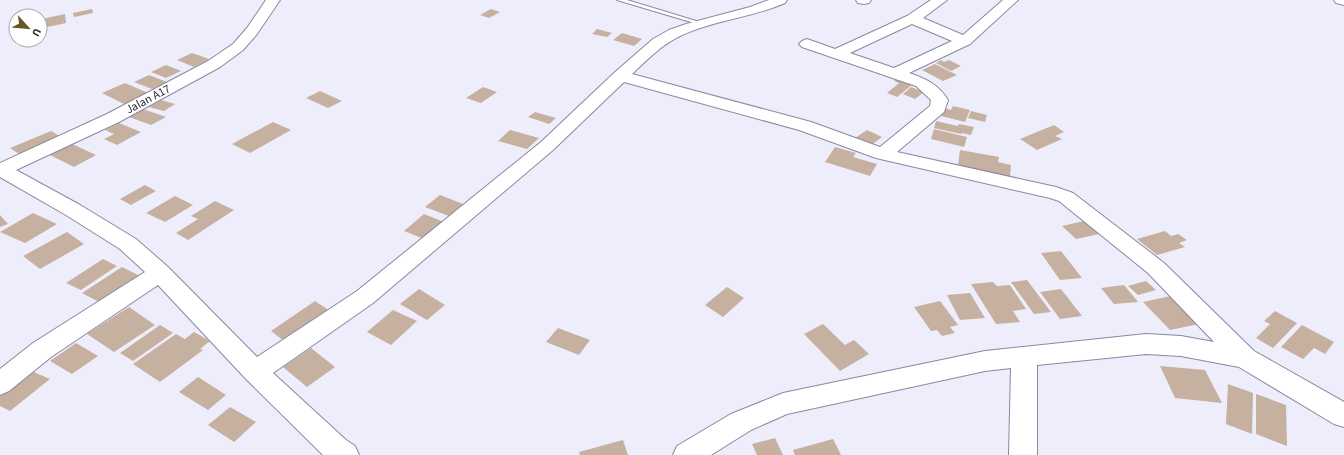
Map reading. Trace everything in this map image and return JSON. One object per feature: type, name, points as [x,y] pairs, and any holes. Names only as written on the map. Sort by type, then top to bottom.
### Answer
[{"type":"street","name":"Jalan A17","points":[[0,169],[114,118],[214,64],[238,47],[252,31],[273,0]]},
{"type":"street","points":[[255,372],[365,298],[547,146],[647,51],[679,31],[760,8],[780,0]]},
{"type":"street","points":[[836,54],[912,19],[940,0]]},
{"type":"street","points":[[896,73],[965,41],[1011,0]]},
{"type":"street","points":[[912,19],[965,41]]},
{"type":"street","points":[[806,44],[922,83],[940,100],[938,108],[883,154]]},
{"type":"street","points":[[620,76],[805,126],[883,154],[1056,193],[1066,197],[1156,268],[1245,358],[1344,416]]},
{"type":"street","points":[[0,169],[73,210],[128,244],[160,273],[255,372],[336,449],[345,455]]},
{"type":"street","points":[[0,384],[42,350],[160,273]]},
{"type":"street","points":[[687,455],[741,422],[783,404],[986,361],[1146,344],[1181,346],[1245,358]]},
{"type":"street","points":[[1023,455],[1024,357]]},
{"type":"lane","points":[[620,0],[703,24]]},
{"type":"building","points":[[92,9],[93,13],[74,17],[73,13]]},
{"type":"building","points":[[491,9],[500,12],[489,18],[480,15]]},
{"type":"building","points":[[65,14],[66,23],[48,27],[48,18]]},
{"type":"building","points":[[597,29],[612,33],[607,37],[592,34]]},
{"type":"building","points":[[622,33],[642,39],[634,46],[613,40]]},
{"type":"building","points":[[192,53],[209,59],[194,67],[177,60]]},
{"type":"building","points":[[941,60],[944,62],[949,60],[961,66],[951,71],[936,63]]},
{"type":"building","points":[[935,64],[957,75],[943,81],[922,70]]},
{"type":"building","points":[[166,65],[181,71],[166,78],[151,72]]},
{"type":"building","points":[[149,75],[167,82],[152,89],[134,82]]},
{"type":"building","points":[[898,78],[913,84],[897,97],[887,93],[899,83],[894,81]]},
{"type":"building","points":[[125,83],[148,93],[124,104],[102,93]]},
{"type":"building","points":[[483,87],[497,92],[481,103],[466,98]]},
{"type":"building","points":[[911,87],[924,92],[915,99],[903,94]]},
{"type":"building","points":[[320,91],[342,101],[328,108],[306,98]]},
{"type":"building","points":[[161,100],[175,104],[164,111],[149,107]]},
{"type":"building","points":[[953,106],[970,110],[965,122],[941,116],[945,108],[951,110]]},
{"type":"building","points":[[143,109],[166,117],[151,125],[129,117]]},
{"type":"building","points":[[971,111],[987,115],[985,122],[968,118]]},
{"type":"building","points":[[535,112],[556,118],[549,124],[528,117]]},
{"type":"building","points":[[936,121],[958,126],[959,124],[974,127],[971,135],[961,134],[934,128]]},
{"type":"building","points":[[273,122],[291,130],[250,153],[232,144]]},
{"type":"building","points":[[119,123],[141,132],[117,145],[104,139],[114,134],[105,130]]},
{"type":"building","points":[[1054,125],[1064,132],[1055,136],[1062,139],[1037,150],[1020,139]]},
{"type":"building","points":[[934,129],[967,137],[964,147],[931,139]]},
{"type":"building","points":[[510,130],[539,138],[527,149],[498,141]]},
{"type":"building","points":[[867,130],[882,137],[871,145],[855,138]]},
{"type":"building","points":[[51,131],[63,138],[37,146],[19,154],[10,148]]},
{"type":"building","points":[[68,142],[96,155],[74,167],[46,153]]},
{"type":"building","points":[[835,147],[856,153],[853,157],[877,164],[870,176],[825,162]]},
{"type":"building","points":[[960,150],[999,157],[998,162],[1011,165],[1010,177],[958,166]]},
{"type":"building","points":[[145,185],[156,191],[131,205],[120,199]]},
{"type":"building","points":[[440,195],[463,204],[449,216],[425,207]]},
{"type":"building","points":[[175,196],[193,205],[165,222],[146,213]]},
{"type":"building","points":[[215,201],[234,210],[188,240],[176,233],[198,219],[191,216]]},
{"type":"building","points":[[33,213],[57,224],[25,243],[0,232]]},
{"type":"building","points":[[424,214],[449,224],[429,241],[404,231]]},
{"type":"building","points":[[0,215],[8,224],[0,227]]},
{"type":"building","points":[[1084,221],[1099,234],[1076,239],[1062,226]]},
{"type":"building","points":[[1165,231],[1171,236],[1178,234],[1187,240],[1179,243],[1185,247],[1157,255],[1137,239]]},
{"type":"building","points":[[67,232],[84,244],[40,269],[23,256]]},
{"type":"building","points":[[1061,251],[1082,278],[1060,280],[1041,253]]},
{"type":"building","points":[[103,259],[117,266],[81,290],[66,283]]},
{"type":"building","points":[[122,267],[140,276],[101,303],[82,293]]},
{"type":"building","points":[[1027,280],[1051,312],[1034,314],[1011,282]]},
{"type":"building","points":[[1146,281],[1156,290],[1138,295],[1128,286]]},
{"type":"building","points":[[993,282],[997,286],[1010,285],[1026,309],[1013,311],[1020,322],[996,324],[971,284]]},
{"type":"building","points":[[1124,285],[1138,302],[1114,304],[1101,288]]},
{"type":"building","points":[[727,287],[744,298],[723,317],[705,305]]},
{"type":"building","points":[[419,289],[445,305],[427,320],[400,304]]},
{"type":"building","points":[[1061,289],[1082,316],[1060,319],[1040,292]]},
{"type":"building","points":[[970,293],[985,318],[960,320],[947,295]]},
{"type":"building","points":[[1171,296],[1199,324],[1170,330],[1143,302]]},
{"type":"building","points":[[315,301],[333,313],[288,344],[271,331]]},
{"type":"building","points":[[940,301],[958,325],[950,327],[955,333],[942,336],[937,330],[931,331],[914,307]]},
{"type":"building","points":[[129,307],[155,325],[114,352],[87,334]]},
{"type":"building","points":[[393,310],[417,321],[391,345],[367,332]]},
{"type":"building","points":[[1275,311],[1297,323],[1273,348],[1256,338],[1270,324],[1264,321]]},
{"type":"building","points":[[823,324],[845,345],[854,340],[869,354],[840,371],[804,334]]},
{"type":"building","points":[[160,325],[173,333],[133,361],[120,353]]},
{"type":"building","points":[[1302,325],[1334,342],[1325,354],[1314,348],[1303,359],[1281,347]]},
{"type":"building","points":[[558,328],[590,340],[579,355],[546,342]]},
{"type":"building","points":[[194,332],[210,341],[200,349],[203,350],[160,382],[133,364],[176,334],[185,339]]},
{"type":"building","points":[[76,343],[98,356],[72,374],[50,361]]},
{"type":"building","points":[[311,348],[335,367],[307,387],[283,367]]},
{"type":"building","points":[[1160,366],[1205,370],[1222,403],[1175,398]]},
{"type":"building","points":[[29,370],[50,379],[10,411],[0,406],[0,392]]},
{"type":"building","points":[[198,377],[226,395],[208,410],[179,392]]},
{"type":"building","points":[[1228,384],[1253,393],[1252,434],[1226,424]]},
{"type":"building","points":[[1256,394],[1286,405],[1287,446],[1256,434]]},
{"type":"building","points":[[230,407],[256,422],[234,442],[208,425]]},
{"type":"building","points":[[775,438],[783,455],[757,455],[752,444]]},
{"type":"building","points":[[833,439],[841,455],[795,455],[793,450]]},
{"type":"building","points":[[623,440],[628,455],[580,455],[579,452]]}]
